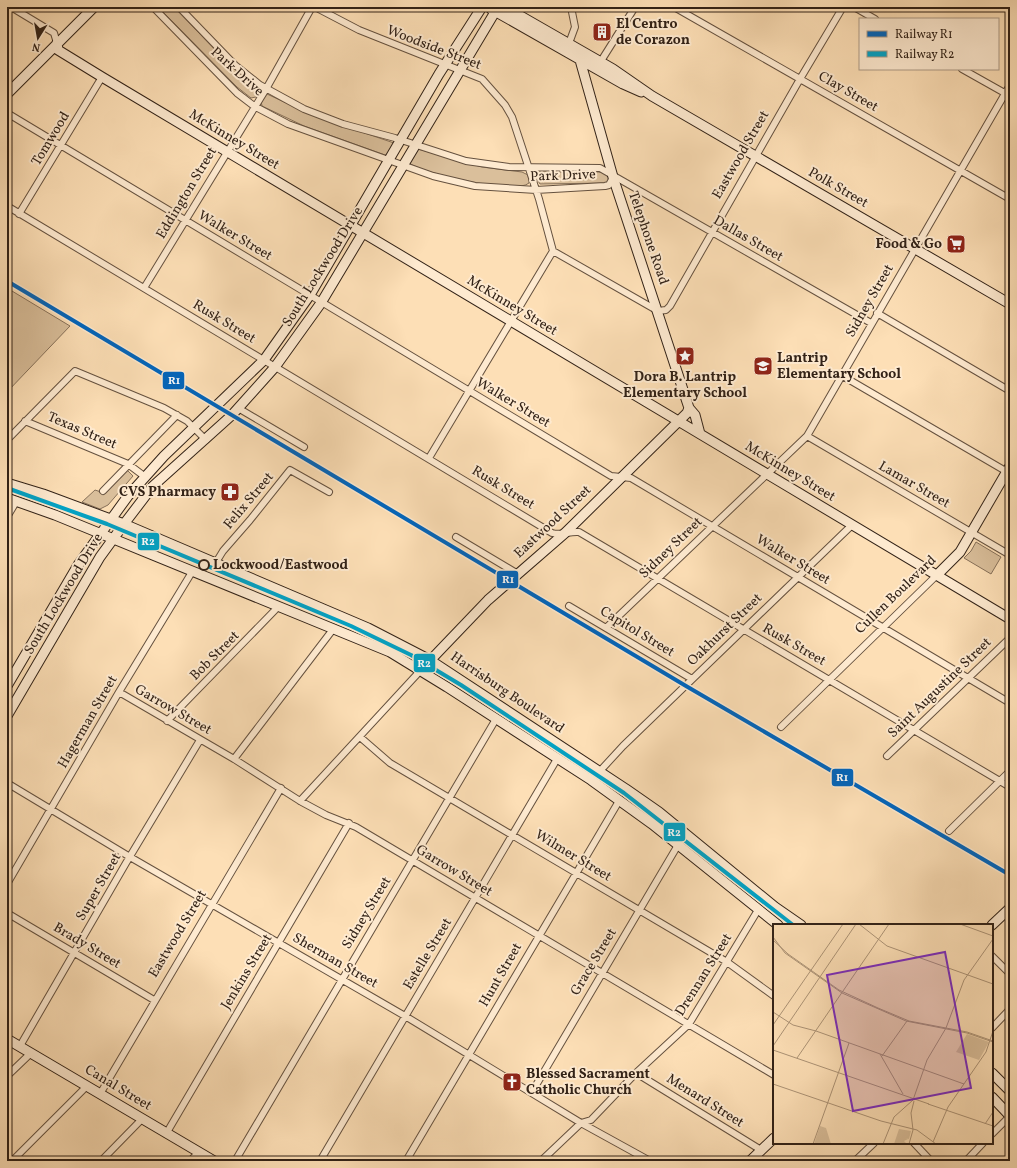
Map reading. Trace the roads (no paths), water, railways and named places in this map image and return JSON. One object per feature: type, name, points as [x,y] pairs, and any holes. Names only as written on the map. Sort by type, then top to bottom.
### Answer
[{"type":"main road","name":"South Lockwood Drive","points":[[8,685],[52,607],[100,533],[144,476],[264,360],[310,295],[400,140],[482,7]]},
{"type":"main road","name":"Polk Street","points":[[505,7],[598,65],[630,88],[652,96],[1010,304]]},
{"type":"main road","points":[[9,89],[92,8]]},
{"type":"main road","name":"South Lockwood Drive","points":[[7,716],[113,538],[153,486],[206,440],[238,408],[275,367],[321,303],[460,69],[494,8]]},
{"type":"main road","name":"Polk Street","points":[[494,8],[568,47],[580,60],[598,65]]},
{"type":"main road","name":"McKinney Street","points":[[57,43],[58,50],[102,77],[1010,619]]},
{"type":"main road","name":"Telephone Road","points":[[580,60],[613,177],[690,408],[695,415],[700,434]]},
{"type":"main road","points":[[588,87],[590,77],[598,65]]},
{"type":"main road","points":[[678,422],[690,408]]},
{"type":"main road","name":"Eastwood Street","points":[[421,670],[488,600],[565,533],[678,422]]},
{"type":"main road","name":"Cullen Boulevard","points":[[937,575],[960,552],[1009,471]]},
{"type":"main road","name":"Harrisburg Boulevard","points":[[7,483],[124,524],[368,628],[430,660],[600,771],[659,812],[775,907],[800,924]]},
{"type":"main road","name":"Harrisburg Boulevard","points":[[7,498],[113,538],[192,572],[334,628],[390,652],[421,670],[619,801],[678,845],[777,924]]},
{"type":"main road","points":[[52,607],[67,615]]},
{"type":"main road","points":[[8,685],[22,690]]},
{"type":"main road","points":[[993,924],[1010,908]]},
{"type":"main road","name":"Canal Street","points":[[7,1039],[214,1161]]},
{"type":"main road","points":[[993,1074],[1010,1092]]},
{"type":"main road","points":[[993,1098],[1010,1116]]},
{"type":"main road","points":[[750,1161],[773,1139]]},
{"type":"street","name":"McKinney Street","points":[[11,7],[54,33],[57,43]]},
{"type":"street","name":"Park Drive","points":[[153,7],[226,82],[254,106],[288,124],[433,176],[476,186],[536,190],[605,186],[609,185],[613,177],[600,168],[530,168],[489,166],[466,161],[322,116],[266,89],[235,65],[179,7]]},
{"type":"street","name":"Eddington Street","points":[[144,288],[226,151],[266,89],[313,7]]},
{"type":"street","name":"Woodside Street","points":[[313,7],[359,30],[482,79],[505,105],[516,129],[530,168],[553,251]]},
{"type":"street","points":[[568,47],[575,28],[571,7]]},
{"type":"street","points":[[598,65],[635,7]]},
{"type":"street","name":"Clay Street","points":[[674,7],[1010,199]]},
{"type":"street","name":"Eastwood Street","points":[[658,311],[666,310],[670,306],[843,7]]},
{"type":"street","points":[[854,7],[873,18]]},
{"type":"street","points":[[964,70],[1008,95]]},
{"type":"street","name":"Tomwood","points":[[19,214],[102,77]]},
{"type":"street","name":"Sidney Street","points":[[606,628],[766,473],[807,436],[960,170],[1008,95],[1010,85]]},
{"type":"street","name":"Walker Street","points":[[7,113],[611,476],[631,478],[1010,703]]},
{"type":"street","name":"Dallas Street","points":[[613,177],[871,323]]},
{"type":"street","name":"Rusk Street","points":[[7,206],[552,532],[556,534],[572,531],[578,532],[1010,787]]},
{"type":"street","points":[[429,458],[553,251],[658,311]]},
{"type":"street","points":[[877,313],[1010,391]]},
{"type":"street","points":[[7,440],[75,371],[177,415],[194,428],[206,440]]},
{"type":"street","points":[[841,375],[1009,471]]},
{"type":"street","points":[[238,408],[304,447]]},
{"type":"street","points":[[103,491],[177,415]]},
{"type":"street","name":"Texas Street","points":[[25,421],[128,464],[144,476]]},
{"type":"street","name":"Lamar Street","points":[[807,436],[1010,555]]},
{"type":"street","name":"Felix Street","points":[[215,564],[222,551],[290,470],[329,492]]},
{"type":"street","points":[[7,517],[16,502]]},
{"type":"street","name":"Oakhurst Street","points":[[600,771],[623,746],[852,524]]},
{"type":"street","points":[[456,537],[518,574]]},
{"type":"street","name":"Hagerman Street","points":[[7,884],[119,692],[192,572]]},
{"type":"street","name":"Cullen Boulevard","points":[[781,727],[937,575]]},
{"type":"street","name":"Capitol Street","points":[[569,606],[692,679]]},
{"type":"street","name":"Bob Street","points":[[167,721],[278,607]]},
{"type":"street","points":[[234,760],[334,628]]},
{"type":"street","name":"Saint Augustine Street","points":[[887,756],[1010,638]]},
{"type":"street","name":"Eastwood Street","points":[[300,800],[421,670]]},
{"type":"street","name":"Garrow Street","points":[[119,692],[326,815],[349,823],[773,1074]]},
{"type":"street","name":"Sidney Street","points":[[235,1161],[496,719]]},
{"type":"street","name":"Wilmer Street","points":[[360,737],[390,762],[640,909],[727,962],[773,995]]},
{"type":"street","name":"Super Street","points":[[20,1046],[200,740]]},
{"type":"street","name":"Estelle Street","points":[[320,1161],[557,760]]},
{"type":"street","points":[[950,831],[1010,771]]},
{"type":"street","name":"Sherman Street","points":[[7,784],[405,1016],[648,1161]]},
{"type":"street","name":"Eastwood Street","points":[[100,1094],[280,788]]},
{"type":"street","name":"Hunt Street","points":[[406,1161],[538,935],[619,801]]},
{"type":"street","name":"Jenkins Street","points":[[166,1134],[349,823]]},
{"type":"street","name":"Grace Street","points":[[532,1092],[678,845]]},
{"type":"street","name":"Drennan Street","points":[[541,1161],[581,1122],[591,1120],[636,1073],[689,1024],[758,910]]},
{"type":"street","name":"Brady Street","points":[[7,913],[154,1000]]},
{"type":"street","points":[[993,957],[1010,974]]},
{"type":"street","points":[[993,1027],[1010,1009]]},
{"type":"street","points":[[7,1076],[31,1053]]},
{"type":"street","name":"Menard Street","points":[[636,1073],[761,1150]]},
{"type":"street","points":[[12,1161],[87,1086]]},
{"type":"street","points":[[993,1133],[1010,1116]]},
{"type":"street","points":[[101,1161],[142,1119]]},
{"type":"street","points":[[855,1161],[873,1144]]},
{"type":"street","points":[[915,1144],[931,1161]]},
{"type":"street","points":[[966,1161],[982,1144]]},
{"type":"street","points":[[190,1161],[199,1152]]},
{"type":"railway","points":[[7,281],[686,686],[1010,875]]},
{"type":"rail line","name":"R1","points":[[7,281],[686,686],[1010,875]]},
{"type":"rail line","name":"R2","points":[[7,488],[107,524],[351,626],[411,655],[461,685],[624,793],[792,924]]},
{"type":"place","name":"El Centro de Corazon","points":[[602,32]]},
{"type":"place","name":"Food & Go","points":[[956,244]]},
{"type":"place","name":"Dora B. Lantrip Elementary School","points":[[685,356]]},
{"type":"place","name":"Lantrip Elementary School","points":[[763,366]]},
{"type":"place","name":"CVS Pharmacy","points":[[230,492]]},
{"type":"place","name":"Lockwood/Eastwood","points":[[204,565]]},
{"type":"place","name":"Blessed Sacrament Catholic Church","points":[[512,1082]]}]
